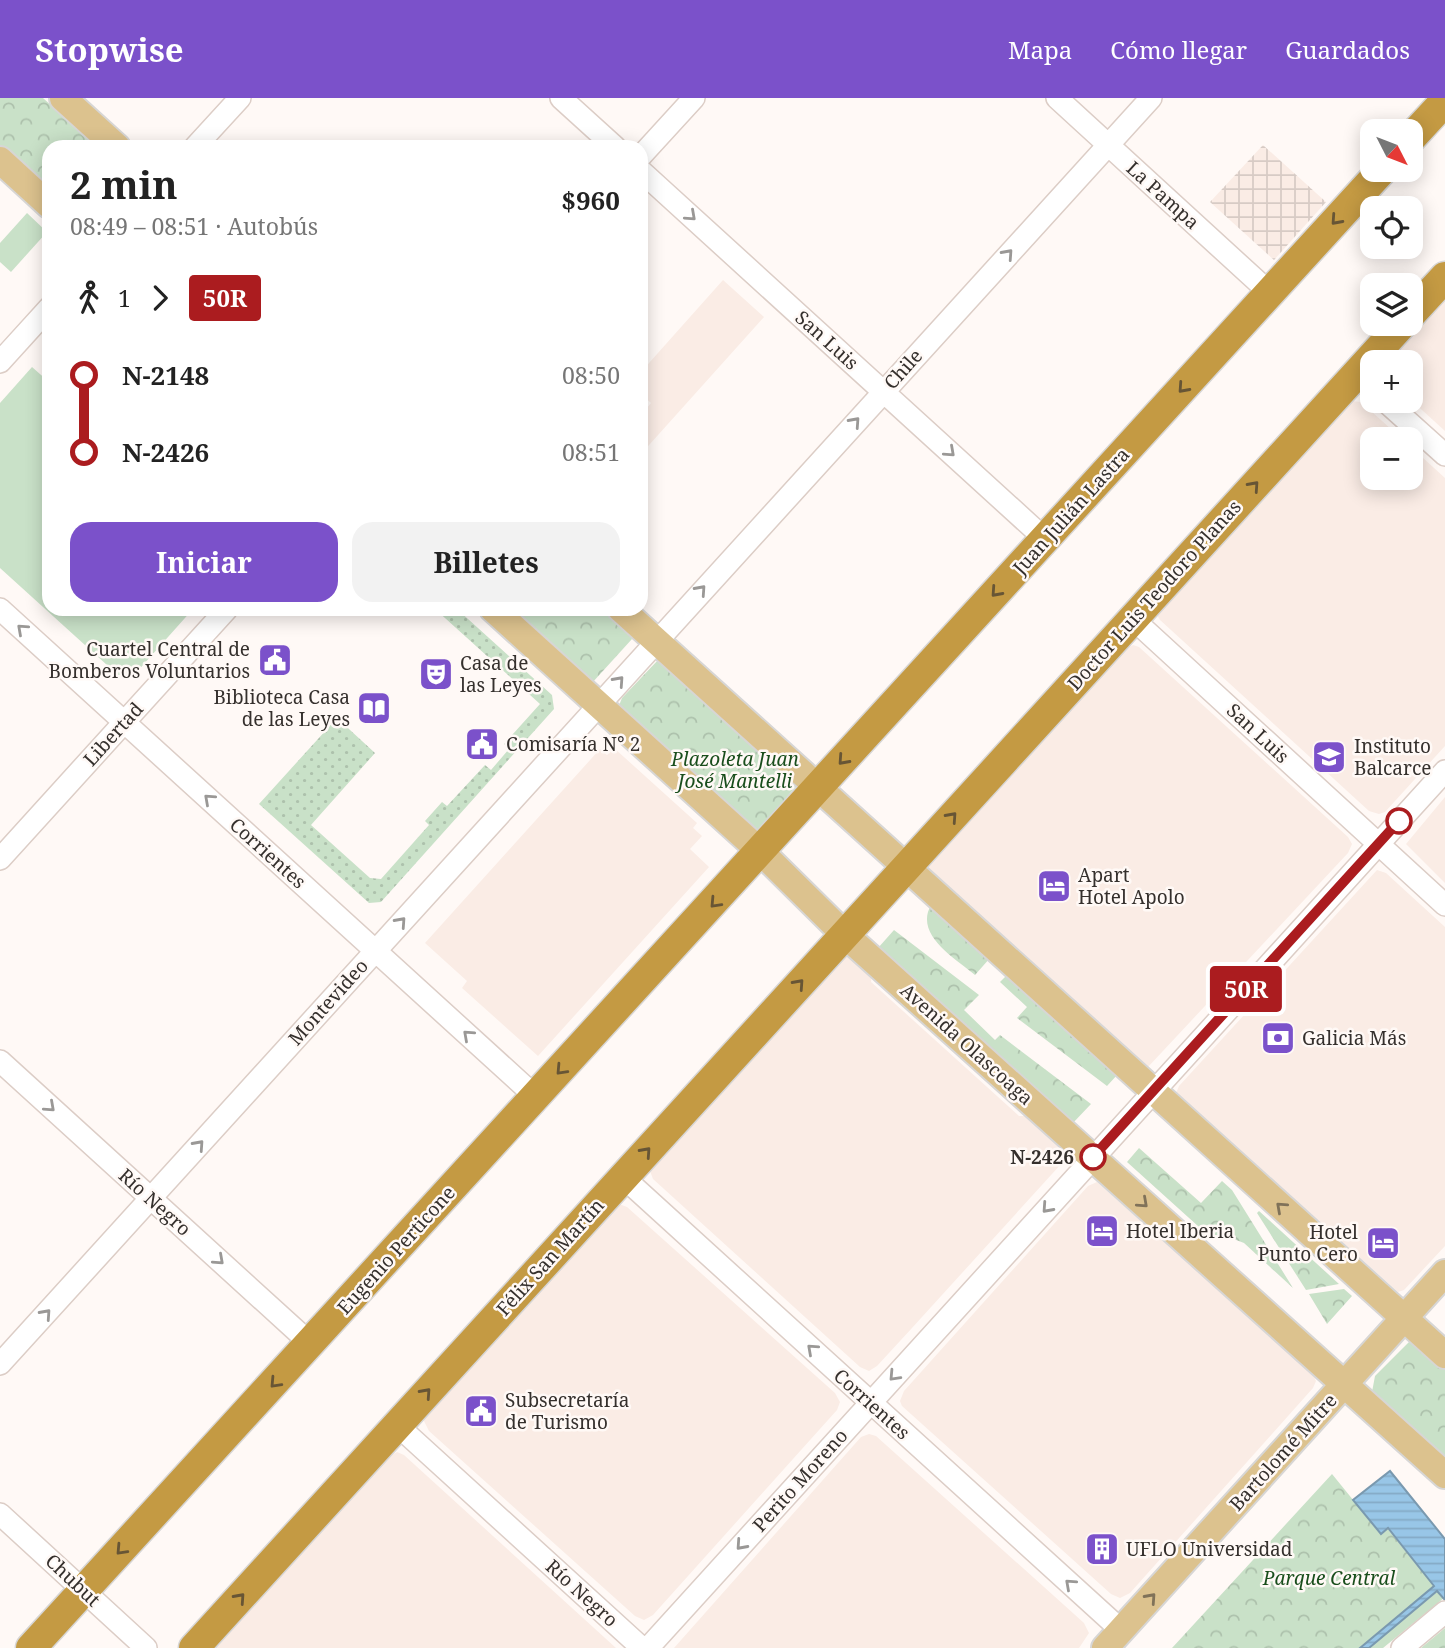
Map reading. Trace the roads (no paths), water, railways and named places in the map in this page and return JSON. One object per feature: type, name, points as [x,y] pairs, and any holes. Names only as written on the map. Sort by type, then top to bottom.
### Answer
[{"type":"highway","points":[[1423,125],[1445,101]]},
{"type":"highway","name":"Juan Julián Lastra","points":[[761,852],[1371,182]]},
{"type":"highway","points":[[1423,301],[1445,277]]},
{"type":"highway","name":"Doctor Luis Teodoro Planas","points":[[906,867],[1133,619],[1360,386]]},
{"type":"highway","name":"Eugenio Perticone","points":[[31,1648],[761,852]]},
{"type":"highway","name":"Félix San Martín","points":[[194,1648],[906,867]]},
{"type":"main road","points":[[63,98],[109,140]]},
{"type":"main road","points":[[0,160],[42,199]]},
{"type":"main road","name":"Avenida Olascoaga","points":[[501,616],[761,852],[845,934],[1445,1475]]},
{"type":"main road","points":[[629,616],[1445,1355]]},
{"type":"main road","name":"Bartolomé Mitre","points":[[1113,1639],[1445,1273]]},
{"type":"street","points":[[201,140],[240,98]]},
{"type":"street","points":[[561,98],[607,140]]},
{"type":"street","points":[[648,148],[694,98]]},
{"type":"street","name":"La Pampa","points":[[1057,98],[1270,293]]},
{"type":"street","name":"Chile","points":[[655,640],[1151,98]]},
{"type":"street","name":"San Luis","points":[[648,177],[1045,539]]},
{"type":"street","points":[[0,362],[42,315]]},
{"type":"street","points":[[1398,413],[1445,455]]},
{"type":"street","name":"Corrientes","points":[[0,609],[536,1097]]},
{"type":"street","name":"Libertad","points":[[0,859],[221,616]]},
{"type":"street","name":"San Luis","points":[[1133,619],[1445,905]]},
{"type":"street","name":"Montevideo","points":[[0,1364],[655,640]]},
{"type":"street","name":"Perito Moreno","points":[[648,1648],[1445,771]]},
{"type":"street","name":"Río Negro","points":[[0,1061],[311,1343]]},
{"type":"street","name":"Corrientes","points":[[624,1177],[870,1402],[1113,1639]]},
{"type":"street","name":"Río Negro","points":[[397,1426],[642,1648]]},
{"type":"street","name":"Chubut","points":[[0,1514],[146,1648]]},
{"type":"street","points":[[1402,1648],[1445,1612]]},
{"type":"water","points":[[1390,1471],[1445,1539],[1445,1600],[1437,1591],[1369,1648],[1360,1648],[1434,1586],[1388,1528],[1381,1534],[1353,1500]]},
{"type":"place","name":"Cuartel Central de Bomberos Voluntarios","points":[[275,660]]},
{"type":"place","name":"Casa de las Leyes","points":[[436,674]]},
{"type":"place","name":"Biblioteca Casa de las Leyes","points":[[374,708]]},
{"type":"place","name":"Comisaría N° 2","points":[[482,744]]},
{"type":"place","name":"Instituto Balcarce","points":[[1329,757]]},
{"type":"place","name":"Apart Hotel Apolo","points":[[1054,886]]},
{"type":"place","name":"Galicia Más","points":[[1278,1038]]},
{"type":"place","name":"N-2426","points":[[1093,1157]]},
{"type":"place","name":"Hotel Iberia","points":[[1102,1231]]},
{"type":"place","name":"Hotel Punto Cero","points":[[1383,1243]]},
{"type":"place","name":"Subsecretaría de Turismo","points":[[481,1411]]},
{"type":"place","name":"UFLO Universidad","points":[[1102,1549]]},
{"type":"park label","name":"Plazoleta Juan José Mantelli","points":[[735,770]]},
{"type":"park label","name":"Parque Central","points":[[1329,1578]]}]
